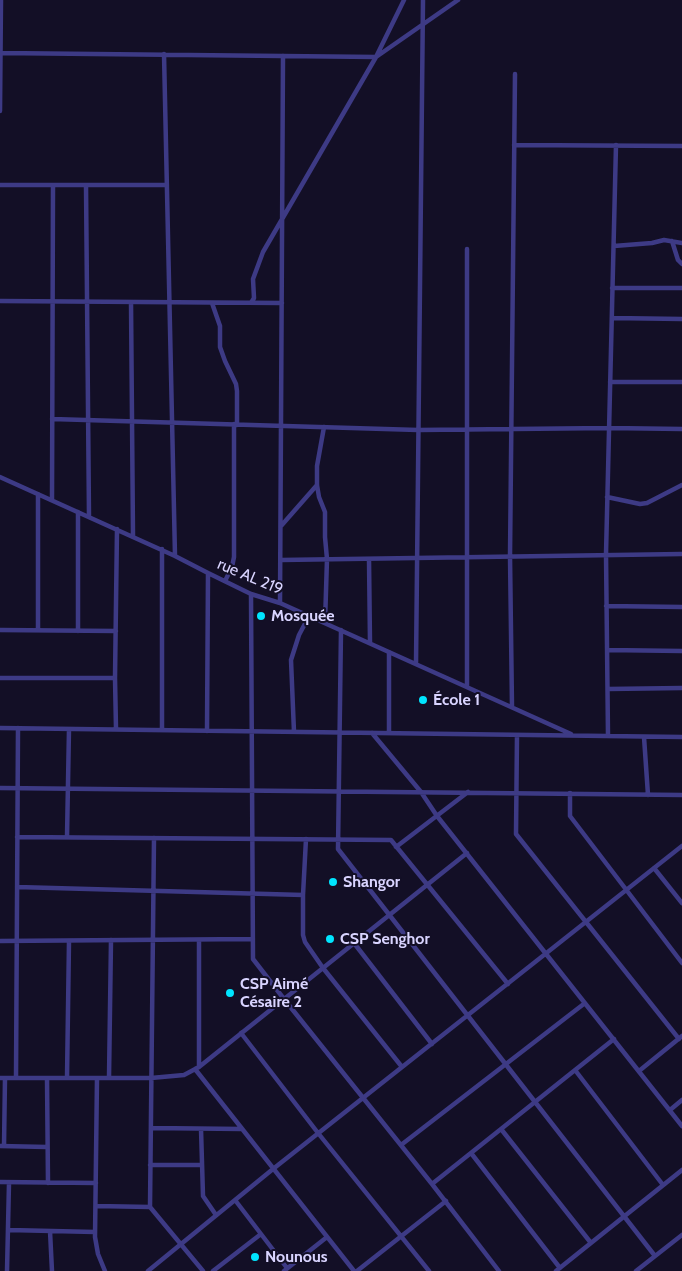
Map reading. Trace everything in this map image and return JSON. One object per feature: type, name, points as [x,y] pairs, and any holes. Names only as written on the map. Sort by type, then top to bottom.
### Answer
[{"type":"street","points":[[0,111],[1,0]]},
{"type":"street","points":[[252,303],[254,298],[253,279],[267,245],[376,57],[404,0]]},
{"type":"street","points":[[416,664],[422,0]]},
{"type":"street","points":[[0,53],[376,57],[458,0]]},
{"type":"street","points":[[164,54],[175,556]]},
{"type":"street","points":[[280,603],[283,56]]},
{"type":"street","points":[[512,707],[510,556],[515,74]]},
{"type":"street","points":[[514,145],[682,146]]},
{"type":"street","points":[[608,736],[606,554],[616,145]]},
{"type":"street","points":[[0,184],[167,185]]},
{"type":"street","points":[[52,500],[53,185]]},
{"type":"street","points":[[86,185],[89,517]]},
{"type":"street","points":[[614,246],[652,243],[664,240],[682,243]]},
{"type":"street","points":[[672,241],[678,260],[682,264]]},
{"type":"street","points":[[467,249],[467,687]]},
{"type":"street","points":[[612,288],[682,288]]},
{"type":"street","points":[[0,301],[282,303]]},
{"type":"street","points":[[131,302],[133,536]]},
{"type":"street","points":[[212,303],[220,326],[220,347],[236,384],[237,391],[234,557],[232,567],[225,581]]},
{"type":"street","points":[[612,318],[682,319]]},
{"type":"street","points":[[610,382],[682,382]]},
{"type":"street","points":[[52,418],[418,430],[682,429]]},
{"type":"street","points":[[324,427],[317,466],[319,497],[325,512],[324,538],[327,559],[324,623]]},
{"type":"street","name":"rue AL 219","points":[[0,477],[162,549],[251,594],[280,603],[574,736]]},
{"type":"street","points":[[281,526],[317,485]]},
{"type":"street","points":[[607,497],[640,504],[647,503],[682,485]]},
{"type":"street","points":[[38,494],[38,630]]},
{"type":"street","points":[[78,512],[78,631]]},
{"type":"street","points":[[116,730],[117,529]]},
{"type":"street","points":[[162,549],[162,730]]},
{"type":"street","points":[[281,560],[682,554]]},
{"type":"street","points":[[370,559],[370,643]]},
{"type":"street","points":[[206,731],[208,573]]},
{"type":"street","points":[[251,594],[253,960],[446,1201],[499,1271]]},
{"type":"street","points":[[606,606],[682,607]]},
{"type":"street","points":[[294,732],[291,660],[299,635],[309,616]]},
{"type":"street","points":[[0,630],[116,631]]},
{"type":"street","points":[[341,630],[338,849],[656,1256]]},
{"type":"street","points":[[607,650],[682,651]]},
{"type":"street","points":[[389,652],[389,733]]},
{"type":"street","points":[[0,678],[115,678]]},
{"type":"street","points":[[608,689],[682,688]]},
{"type":"street","points":[[0,728],[682,737]]},
{"type":"street","points":[[16,1078],[18,728]]},
{"type":"street","points":[[67,838],[69,729]]},
{"type":"street","points":[[372,733],[421,792],[437,816],[682,1126]]},
{"type":"street","points":[[517,735],[516,834],[681,1038],[639,1071]]},
{"type":"street","points":[[644,737],[648,795]]},
{"type":"street","points":[[0,788],[682,795]]},
{"type":"street","points":[[396,846],[468,792]]},
{"type":"street","points":[[570,794],[570,816],[682,963]]},
{"type":"street","points":[[17,837],[391,840],[508,984]]},
{"type":"street","points":[[154,838],[150,1207],[203,1271]]},
{"type":"street","points":[[306,840],[303,895],[304,938],[323,968],[402,1067]]},
{"type":"street","points":[[148,1271],[318,1133],[682,846]]},
{"type":"street","points":[[47,1147],[2,1146],[2,1078],[151,1078],[184,1075],[197,1068],[467,854]]},
{"type":"street","points":[[654,868],[682,903]]},
{"type":"street","points":[[17,887],[303,895]]},
{"type":"street","points":[[0,941],[253,939]]},
{"type":"street","points":[[109,1078],[111,940]]},
{"type":"street","points":[[199,940],[197,1068],[273,1169],[355,1271],[446,1201]]},
{"type":"street","points":[[67,1078],[69,941]]},
{"type":"street","points":[[354,943],[432,1044]]},
{"type":"street","points":[[401,1145],[585,1003]]},
{"type":"street","points":[[241,1033],[428,1271]]},
{"type":"street","points":[[432,1184],[614,1039]]},
{"type":"street","points":[[575,1070],[663,1185]]},
{"type":"street","points":[[47,1078],[48,1183]]},
{"type":"street","points":[[97,1078],[95,1232],[98,1254],[105,1271]]},
{"type":"street","points":[[670,1110],[682,1100]]},
{"type":"street","points":[[150,1128],[242,1129]]},
{"type":"street","points":[[201,1129],[203,1196],[216,1215]]},
{"type":"street","points":[[501,1129],[591,1243]]},
{"type":"street","points":[[471,1153],[558,1270],[682,1170]]},
{"type":"street","points":[[150,1165],[202,1165]]},
{"type":"street","points":[[0,1182],[96,1184]]},
{"type":"street","points":[[8,1271],[9,1183]]},
{"type":"street","points":[[235,1200],[286,1270],[327,1237]]},
{"type":"street","points":[[96,1206],[150,1207]]},
{"type":"street","points":[[9,1230],[95,1232]]},
{"type":"street","points":[[50,1231],[52,1271]]},
{"type":"street","points":[[213,1271],[261,1234]]},
{"type":"street","points":[[636,1271],[682,1235]]},
{"type":"place","name":"Mosquée","points":[[261,616]]},
{"type":"place","name":"École 1","points":[[423,700]]},
{"type":"place","name":"Shangor","points":[[333,882]]},
{"type":"place","name":"CSP Senghor","points":[[330,939]]},
{"type":"place","name":"CSP Aimé Césaire 2","points":[[230,993]]},
{"type":"place","name":"Nounous","points":[[255,1257]]}]
